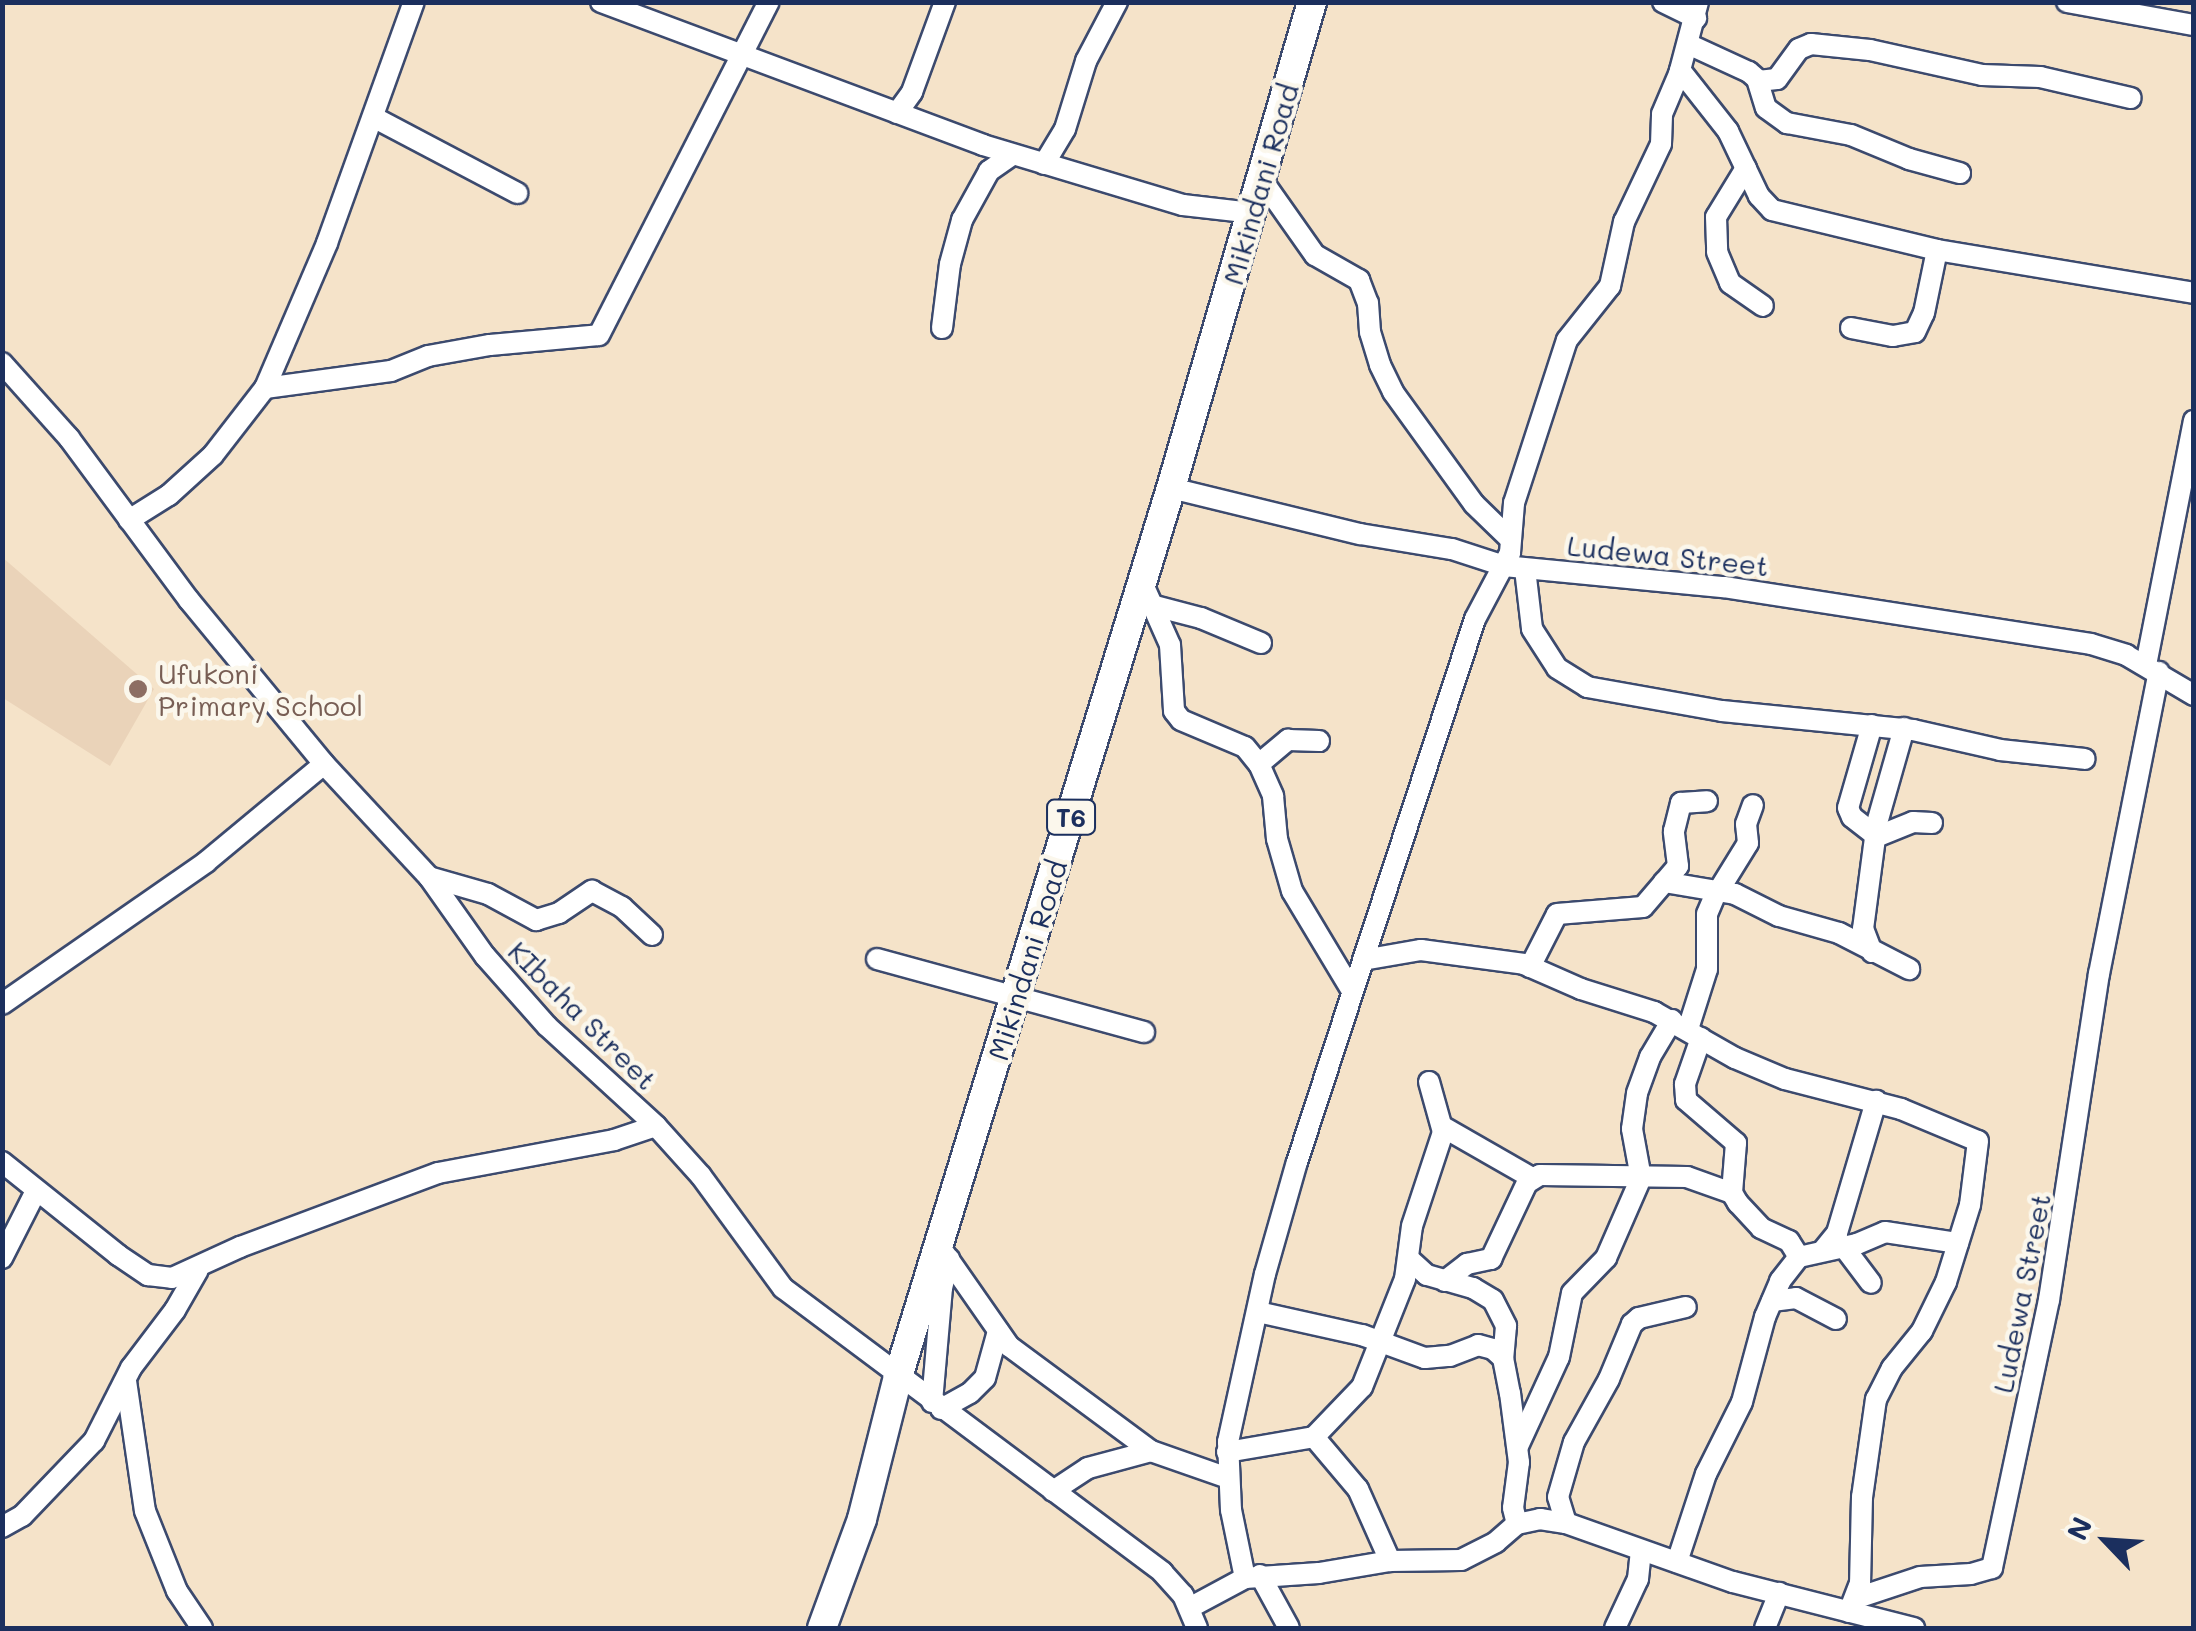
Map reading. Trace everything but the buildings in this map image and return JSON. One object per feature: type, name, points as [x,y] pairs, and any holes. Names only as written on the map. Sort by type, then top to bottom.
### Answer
[{"type":"highway","name":"Mikindani Road","points":[[822,1628],[862,1519],[898,1377],[945,1253],[1015,999],[1147,593],[1171,488],[1312,2]]},
{"type":"street","points":[[601,2],[740,58],[1012,154],[1183,205],[1252,213]]},
{"type":"street","points":[[265,388],[391,372],[428,356],[490,345],[599,335],[769,2]]},
{"type":"street","points":[[898,113],[916,83],[945,2]]},
{"type":"street","points":[[1044,164],[1065,128],[1086,61],[1116,2]]},
{"type":"street","points":[[1663,2],[1697,10],[1680,70],[1662,114],[1660,144],[1620,234],[1610,286],[1567,340],[1514,503],[1509,538],[1532,629],[1556,668],[1587,687],[1722,711],[1904,728],[2000,750],[2084,759]]},
{"type":"street","points":[[2074,3],[2194,25]]},
{"type":"street","points":[[129,520],[169,495],[212,455],[265,388],[375,118],[414,4]]},
{"type":"street","points":[[1688,44],[1749,72],[1758,81],[1766,108],[1787,123],[1851,135],[1909,159],[1960,172]]},
{"type":"street","points":[[1758,81],[1777,80],[1799,49],[1811,44],[1898,54],[1982,75],[2040,77],[2132,98]]},
{"type":"street","points":[[1680,70],[1728,130],[1772,210],[1937,250],[2194,294]]},
{"type":"street","points":[[375,118],[518,194]]},
{"type":"street","points":[[942,328],[950,264],[962,220],[989,170],[1012,154]]},
{"type":"street","points":[[1746,168],[1716,217],[1718,252],[1730,283],[1763,306]]},
{"type":"street","points":[[1262,180],[1315,255],[1359,280],[1368,303],[1370,332],[1380,365],[1393,392],[1474,504],[1509,538]]},
{"type":"street","points":[[1851,328],[1894,336],[1916,332],[1924,313],[1937,250]]},
{"type":"street","name":"KIbaha Street","points":[[2,362],[69,438],[188,600],[324,764],[429,877],[485,956],[547,1026],[656,1126],[701,1176],[784,1288],[1162,1572],[1190,1607],[1198,1628]]},
{"type":"street","points":[[2153,669],[2194,421]]},
{"type":"street","name":"Ludewa Street","points":[[1171,488],[1321,526],[1452,549],[1514,568],[1724,586],[2091,644],[2153,669],[2194,695]]},
{"type":"street","points":[[1288,1628],[1252,1576],[1234,1537],[1227,1452],[1297,1162],[1352,991],[1475,619],[1514,568]]},
{"type":"street","points":[[1147,593],[1260,643]]},
{"type":"street","points":[[1147,593],[1170,645],[1174,712],[1181,720],[1245,747],[1259,764],[1273,796],[1276,838],[1292,891],[1352,991]]},
{"type":"street","name":"Ludewa Street","points":[[1853,1605],[1920,1577],[1971,1574],[1992,1568],[2049,1300],[2099,974],[2153,669]]},
{"type":"street","points":[[1872,725],[1848,808],[1876,836]]},
{"type":"street","points":[[1872,952],[1864,929],[1876,836],[1904,728]]},
{"type":"street","points":[[1259,764],[1288,740],[1319,741]]},
{"type":"street","points":[[2,1004],[206,862],[324,764]]},
{"type":"street","points":[[1858,770],[1878,775],[1887,786]]},
{"type":"street","points":[[1530,966],[1558,914],[1639,909],[1680,860],[1674,832],[1680,803],[1707,801]]},
{"type":"street","points":[[1732,1193],[1736,1143],[1688,1104],[1684,1095],[1687,1029],[1707,969],[1707,914],[1748,842],[1746,824],[1753,805]]},
{"type":"street","points":[[1876,836],[1913,822],[1932,823]]},
{"type":"street","points":[[429,877],[488,894],[536,920],[559,913],[592,891],[622,908],[652,934]]},
{"type":"street","points":[[1664,882],[1718,890],[1779,916],[1830,929],[1908,969]]},
{"type":"street","points":[[1363,960],[1421,950],[1487,956],[1530,966],[1687,1029],[1785,1078],[1876,1101],[1978,1141],[1970,1205],[1946,1282],[1922,1331],[1892,1368],[1876,1399],[1862,1496],[1853,1605]]},
{"type":"street","points":[[877,959],[1144,1032]]},
{"type":"street","points":[[1518,1446],[1559,1357],[1572,1294],[1606,1258],[1642,1178],[1632,1129],[1637,1093],[1650,1057],[1687,1029]]},
{"type":"street","points":[[1227,1452],[1314,1437],[1362,1386],[1409,1259],[1412,1226],[1443,1128],[1429,1082]]},
{"type":"street","points":[[1833,1248],[1876,1101]]},
{"type":"street","points":[[2,1162],[148,1276],[172,1278],[198,1270],[240,1247],[438,1173],[614,1140],[656,1126]]},
{"type":"street","points":[[1443,1128],[1532,1178],[1554,1173],[1687,1177],[1732,1193],[1755,1224],[1789,1240],[1798,1257]]},
{"type":"street","points":[[1446,1280],[1467,1264],[1490,1260],[1532,1178]]},
{"type":"street","points":[[3,1256],[36,1192]]},
{"type":"street","points":[[1677,1562],[1706,1474],[1742,1402],[1772,1301],[1798,1257],[1886,1232],[1958,1243]]},
{"type":"street","points":[[1833,1248],[1871,1283]]},
{"type":"street","points":[[945,1253],[937,1406],[970,1393],[985,1378],[998,1331]]},
{"type":"street","points":[[945,1253],[1009,1346],[1151,1452],[1228,1478]]},
{"type":"street","points":[[1409,1259],[1427,1274],[1484,1293],[1496,1304],[1506,1326],[1503,1358],[1518,1446],[1519,1478],[1513,1508],[1517,1524]]},
{"type":"street","points":[[2,1527],[22,1516],[82,1456],[198,1270]]},
{"type":"street","points":[[1772,1301],[1796,1298],[1836,1319]]},
{"type":"street","points":[[1566,1523],[1558,1497],[1574,1442],[1609,1379],[1632,1324],[1640,1318],[1686,1308]]},
{"type":"street","points":[[1258,1312],[1380,1342],[1425,1358],[1483,1345],[1503,1358]]},
{"type":"street","points":[[126,1380],[145,1511],[177,1591],[202,1628]]},
{"type":"street","points":[[1314,1437],[1358,1489],[1390,1561]]},
{"type":"street","points":[[1053,1491],[1088,1468],[1151,1452]]},
{"type":"street","points":[[1190,1607],[1207,1594],[1252,1576],[1318,1573],[1390,1561],[1461,1560],[1517,1524],[1540,1519],[1566,1523],[1779,1594],[1853,1605],[1890,1625],[1914,1628]]},
{"type":"street","points":[[1615,1628],[1638,1578],[1641,1550]]},
{"type":"street","points":[[1765,1628],[1779,1594]]},
{"type":"shaded area","points":[[2,557],[154,689],[110,766],[3,698]]},
{"type":"place","name":"Ufukoni Primary School","points":[[138,689]]}]
